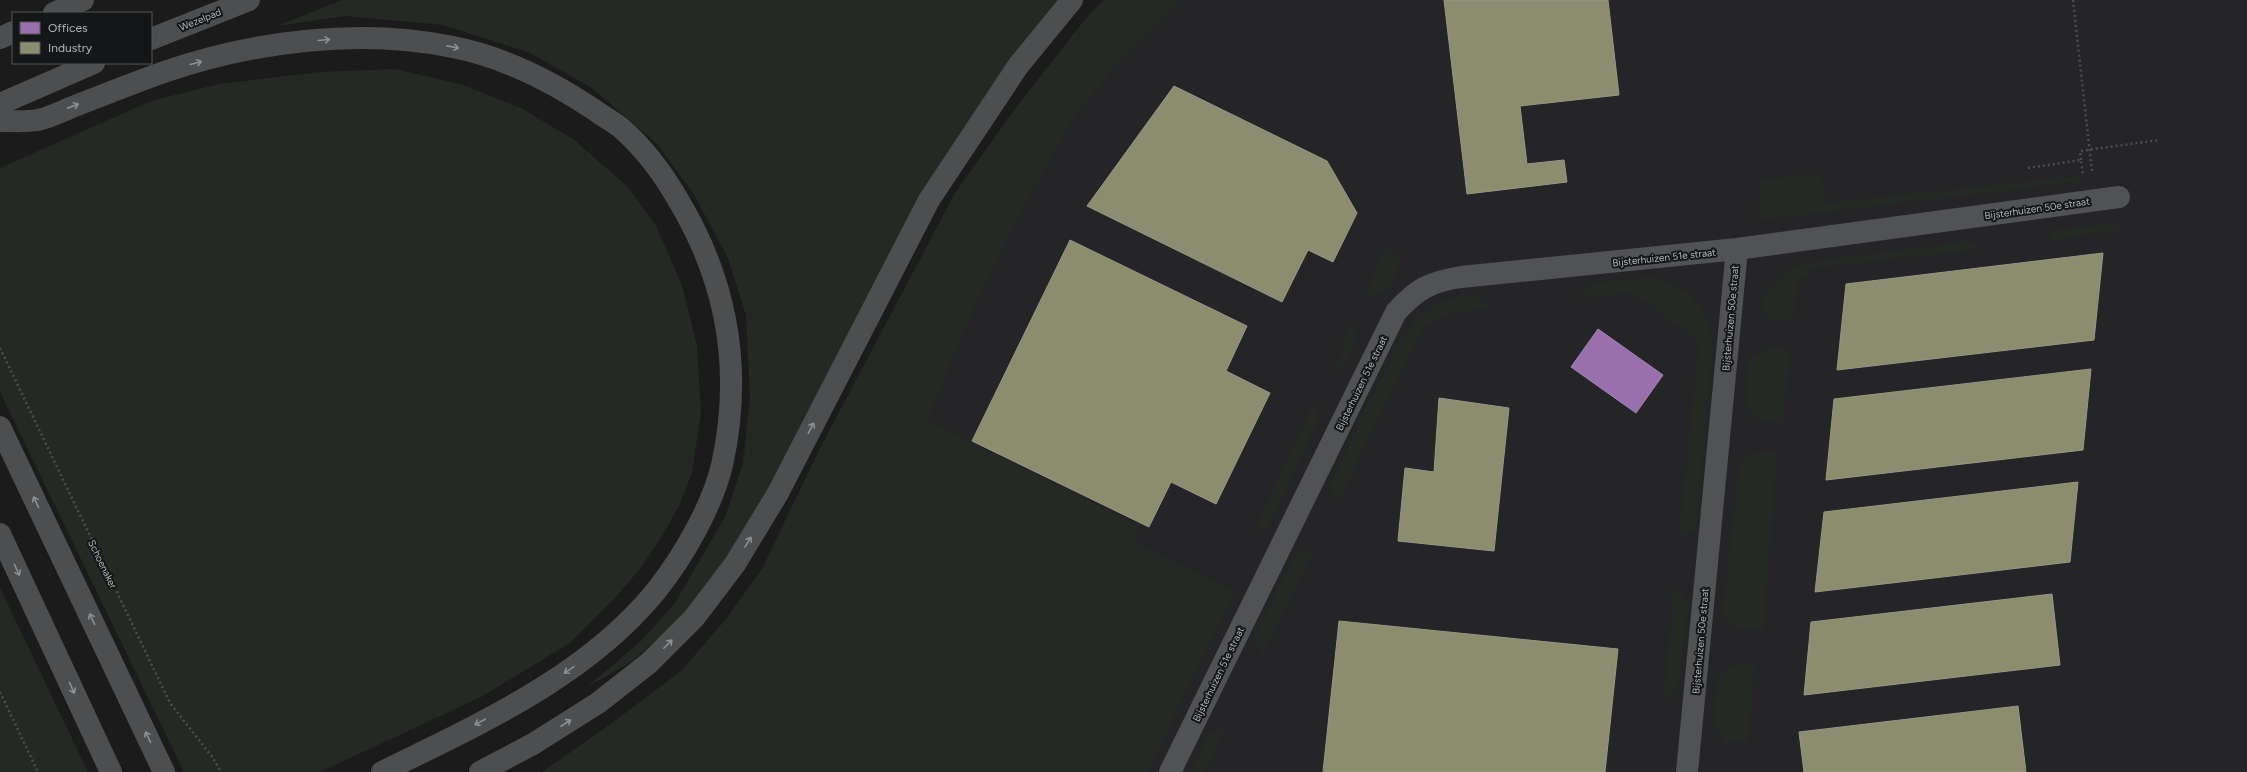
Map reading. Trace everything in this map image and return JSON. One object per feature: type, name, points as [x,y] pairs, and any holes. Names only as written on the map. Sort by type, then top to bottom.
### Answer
[{"type":"main road","points":[[56,12],[83,0]]},
{"type":"main road","name":"Wezelpad","points":[[152,39],[249,0]]},
{"type":"main road","points":[[480,772],[533,744],[598,703],[649,662],[694,618],[735,564],[778,493],[929,200],[1018,66],[1072,0]]},
{"type":"main road","points":[[0,38],[12,32]]},
{"type":"main road","points":[[0,121],[37,120],[167,71],[225,55],[274,46],[326,40],[361,38],[408,39],[457,47],[518,67],[574,96],[621,128],[660,170],[688,215],[710,261],[724,310],[730,360],[730,411],[721,468],[699,524],[672,569],[654,592],[601,646],[553,680],[514,704],[382,772]]},
{"type":"main road","points":[[0,104],[92,64]]},
{"type":"main road","points":[[0,427],[164,772]]},
{"type":"main road","points":[[0,534],[111,772]]},
{"type":"street","name":"Bijsterhuizen 50e straat","points":[[1687,772],[1737,249],[2119,197]]},
{"type":"street","name":"Bijsterhuizen 51e straat","points":[[1170,772],[1396,312],[1408,298],[1422,287],[1438,281],[1461,277],[1737,249]]},
{"type":"path","points":[[2073,0],[2091,155]]},
{"type":"path","points":[[2083,176],[2080,151],[2160,140]]},
{"type":"path","points":[[2028,168],[2081,160]]},
{"type":"path","name":"Schoenaker","points":[[0,348],[170,703],[213,758],[221,772]]},
{"type":"path","points":[[0,692],[38,772]]},
{"type":"shaded area","points":[[342,0],[1065,0],[975,112],[757,525],[702,601],[631,662],[587,687],[641,641],[675,603],[726,515],[743,463],[750,398],[746,315],[728,258],[693,193],[657,144],[592,88],[528,52],[443,25],[345,16],[277,26]]},
{"type":"shaded area","points":[[1104,0],[1182,0],[1140,41],[1101,83],[1067,128],[994,264],[966,326],[928,421],[1141,527],[1133,542],[1235,592],[1147,772],[542,772],[612,723],[681,671],[726,619],[762,569],[819,450],[955,193],[1017,106],[1087,17]]},
{"type":"shaded area","points":[[1147,0],[2247,0],[2247,772],[674,772],[956,258]]},
{"type":"shaded area","points":[[395,69],[463,85],[521,108],[573,139],[628,187],[656,226],[682,285],[697,346],[701,413],[692,473],[679,506],[662,536],[640,569],[614,599],[570,643],[481,697],[320,772],[184,772],[0,392],[0,168],[151,101],[219,84],[320,72]]},
{"type":"shaded area","points":[[1821,173],[1826,203],[2077,176],[2078,182],[1758,220],[1760,180]]},
{"type":"shaded area","points":[[2120,223],[2119,230],[2047,241],[2055,230]]},
{"type":"shaded area","points":[[1969,241],[1980,249],[1813,268],[1797,283],[1793,319],[1771,319],[1760,306],[1772,286],[1783,275],[1796,266],[1804,263]]},
{"type":"shaded area","points":[[1385,249],[1392,249],[1400,256],[1397,271],[1391,285],[1382,294],[1375,295],[1366,293]]},
{"type":"shaded area","points":[[1651,277],[1676,286],[1686,292],[1694,300],[1707,321],[1713,347],[1696,530],[1679,537],[1699,341],[1635,293],[1579,298],[1592,283]]},
{"type":"shaded area","points":[[1477,294],[1490,309],[1452,312],[1426,326],[1412,348],[1338,502],[1329,486],[1396,349],[1405,335],[1420,316],[1428,309],[1448,300]]},
{"type":"shaded area","points":[[1351,325],[1354,326],[1356,340],[1343,369],[1333,372],[1344,349],[1339,347]]},
{"type":"shaded area","points":[[1768,347],[1790,349],[1782,423],[1758,421],[1746,406],[1748,361]]},
{"type":"shaded area","points":[[1313,404],[1319,418],[1267,528],[1255,530]]},
{"type":"shaded area","points":[[1756,452],[1777,452],[1763,631],[1736,628],[1723,615],[1739,464]]},
{"type":"shaded area","points":[[1314,549],[1261,657],[1254,637],[1296,555]]},
{"type":"shaded area","points":[[1674,587],[1688,601],[1678,690],[1663,703]]},
{"type":"shaded area","points":[[0,588],[88,772],[0,772]]},
{"type":"shaded area","points":[[1736,664],[1755,664],[1748,742],[1725,742],[1713,723],[1718,677]]},
{"type":"shaded area","points":[[1225,728],[1205,772],[1191,772],[1208,735]]},
{"type":"building: Offices","points":[[1598,329],[1663,375],[1636,413],[1571,367]]},
{"type":"building: Industry","points":[[1444,0],[1608,0],[1619,95],[1520,106],[1527,164],[1564,160],[1567,182],[1467,194]]},
{"type":"building: Industry","points":[[1174,86],[1327,161],[1357,213],[1333,262],[1308,250],[1282,302],[1087,206]]},
{"type":"building: Industry","points":[[1070,240],[1247,326],[1226,371],[1270,393],[1216,504],[1171,482],[1149,527],[972,441]]},
{"type":"building: Industry","points":[[2103,253],[2094,340],[1837,370],[1846,284]]},
{"type":"building: Industry","points":[[2091,369],[2083,450],[1826,480],[1834,399]]},
{"type":"building: Industry","points":[[1439,398],[1509,408],[1494,551],[1398,541],[1405,468],[1434,472]]},
{"type":"building: Industry","points":[[2078,482],[2070,562],[1815,592],[1824,512]]},
{"type":"building: Industry","points":[[2052,594],[2060,665],[1804,695],[1811,622]]},
{"type":"building: Industry","points":[[1339,621],[1618,649],[1605,772],[1323,772]]},
{"type":"building: Industry","points":[[2018,706],[2026,772],[1804,772],[1799,732]]}]
